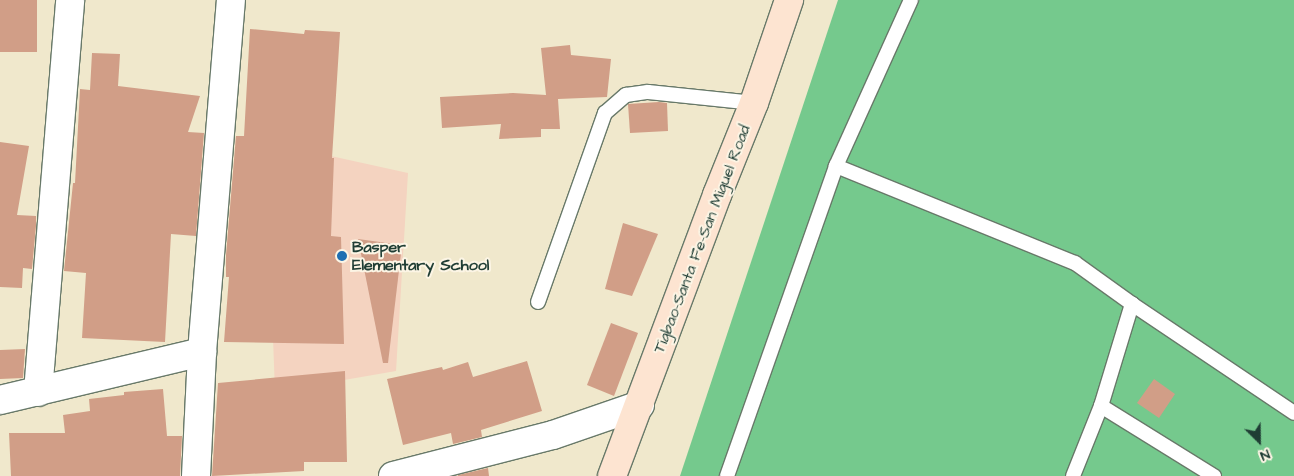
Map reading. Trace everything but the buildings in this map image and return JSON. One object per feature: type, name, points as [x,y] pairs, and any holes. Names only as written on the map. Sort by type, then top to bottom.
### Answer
[{"type":"main road","name":"Tigbao-Santa Fe-San Miguel Road","points":[[612,476],[717,195],[754,102],[789,0]]},
{"type":"street","points":[[38,392],[70,0]]},
{"type":"street","points":[[196,476],[202,352],[231,0]]},
{"type":"street","points":[[0,400],[202,352]]},
{"type":"street","points":[[393,476],[553,435],[640,405]]},
{"type":"lane","points":[[727,476],[836,166],[911,0]]},
{"type":"lane","points":[[538,302],[605,113],[626,95],[648,92],[754,102]]},
{"type":"lane","points":[[836,166],[1075,262],[1132,304],[1294,413]]},
{"type":"lane","points":[[1073,476],[1101,406],[1132,304]]},
{"type":"lane","points":[[1101,406],[1214,476]]},
{"type":"shaded area","name":"Basper Elementary School","points":[[290,147],[408,173],[396,371],[275,392],[273,338]]},
{"type":"green space","points":[[838,0],[1294,0],[1294,476],[680,476]]},
{"type":"place","name":"Basper Elementary School","points":[[342,256]]}]
